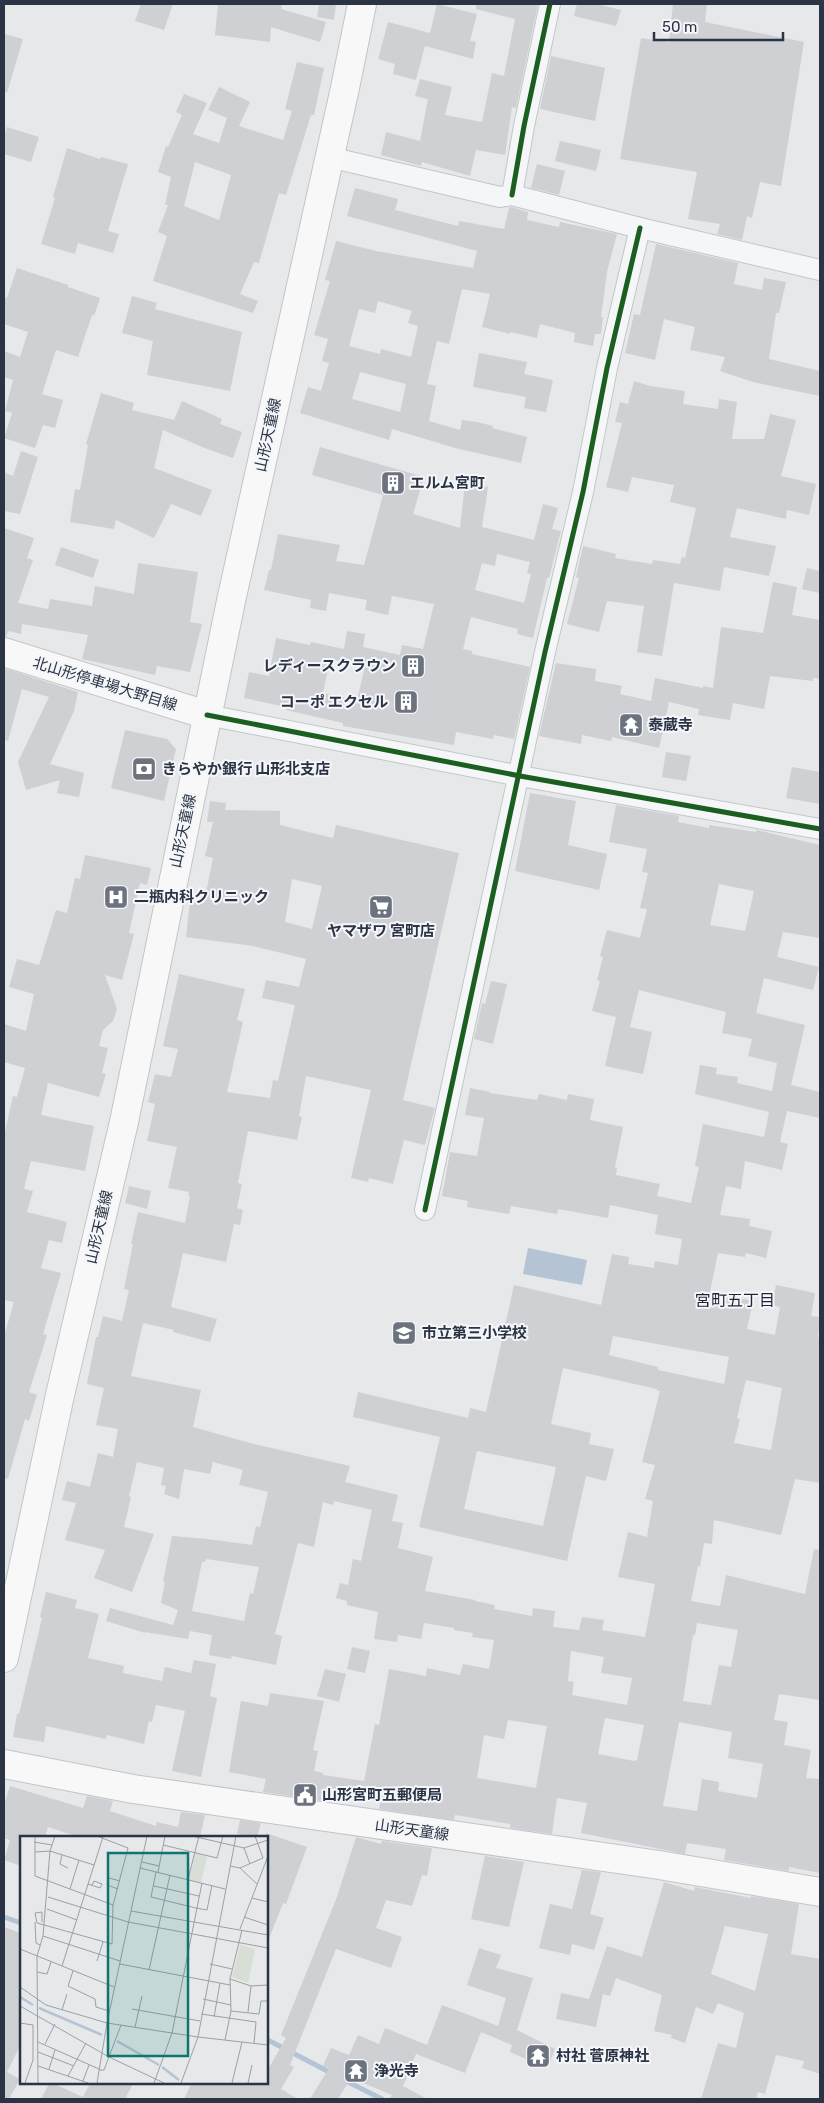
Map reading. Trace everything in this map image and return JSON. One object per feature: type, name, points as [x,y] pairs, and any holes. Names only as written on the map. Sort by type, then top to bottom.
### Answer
[{"type":"main road","name":"山形天童線","points":[[4,1658],[60,1394],[124,1122],[207,715],[362,4]]},
{"type":"main road","name":"北山形停車場大野目線","points":[[4,652],[207,715]]},
{"type":"main road","name":"山形天童線","points":[[4,1764],[133,1789],[660,1865],[820,1892]]},
{"type":"street","points":[[512,195],[524,126],[550,4]]},
{"type":"street","points":[[329,157],[500,197],[512,195],[640,228],[820,270]]},
{"type":"street","points":[[425,1210],[520,776],[545,652],[583,492],[607,368],[640,228]]},
{"type":"street","points":[[207,715],[520,776],[820,829]]},
{"type":"water","points":[[528,1248],[587,1260],[582,1285],[523,1274]]},
{"type":"building","points":[[141,4],[173,4],[164,30],[135,21]]},
{"type":"building","points":[[218,4],[282,4],[281,9],[326,22],[320,42],[271,27],[270,42],[215,35]]},
{"type":"building","points":[[319,4],[336,4],[334,20],[317,17]]},
{"type":"building","points":[[437,4],[477,14],[470,41],[476,42],[473,59],[425,46],[416,80],[393,74],[395,64],[378,59],[388,22],[430,33]]},
{"type":"building","points":[[476,4],[538,4],[516,108],[512,107],[505,155],[476,150],[470,176],[422,162],[421,166],[381,155],[386,132],[420,141],[428,99],[415,96],[420,79],[452,87],[445,115],[482,122],[492,73],[504,76],[515,19],[476,9]]},
{"type":"building","points":[[577,4],[597,4],[621,10],[616,26],[574,16]]},
{"type":"building","points":[[673,4],[707,4],[705,22],[804,42],[781,186],[760,182],[752,218],[747,216],[742,240],[717,234],[720,224],[688,219],[697,172],[620,159],[641,38],[669,42]]},
{"type":"building","points":[[4,34],[23,39],[7,93],[4,92]]},
{"type":"building","points":[[551,56],[605,68],[595,121],[540,109]]},
{"type":"building","points":[[297,62],[324,68],[314,115],[311,115],[286,195],[279,193],[259,263],[254,262],[240,294],[258,301],[253,313],[153,281],[167,236],[158,232],[168,205],[165,205],[171,177],[158,172],[166,146],[168,147],[182,115],[176,112],[184,94],[207,103],[193,134],[219,143],[227,118],[208,110],[219,87],[250,102],[239,126],[283,140],[292,111],[285,109]],"holes":[[[195,162],[231,175],[219,220],[184,206]]]},
{"type":"building","points":[[7,127],[39,137],[31,162],[4,154],[4,137]]},
{"type":"building","points":[[560,141],[601,150],[596,171],[555,161]]},
{"type":"building","points":[[67,148],[100,159],[101,157],[128,164],[108,231],[119,234],[113,253],[78,243],[75,254],[41,244]]},
{"type":"building","points":[[537,164],[565,171],[559,195],[531,188]]},
{"type":"building","points":[[355,188],[398,199],[395,210],[458,226],[459,221],[504,229],[509,208],[511,207],[528,212],[527,220],[559,227],[560,222],[617,234],[607,272],[601,317],[603,317],[601,334],[595,334],[593,346],[574,342],[575,333],[540,324],[537,338],[482,327],[490,294],[462,289],[449,344],[437,341],[427,384],[436,386],[429,421],[460,430],[462,420],[477,422],[527,437],[521,463],[455,448],[392,429],[389,440],[300,413],[308,387],[321,391],[329,363],[322,361],[328,339],[314,335],[330,281],[325,280],[336,241],[376,251],[473,268],[477,251],[347,216]],"holes":[[[378,301],[412,311],[408,323],[418,326],[411,357],[381,349],[380,354],[349,346],[359,309],[375,313]],[[360,372],[406,384],[400,412],[352,399]]]},
{"type":"building","points":[[656,244],[738,263],[734,284],[762,290],[764,278],[786,282],[779,313],[776,313],[769,359],[820,371],[820,396],[753,382],[720,371],[725,357],[690,350],[695,327],[664,319],[655,360],[625,353],[634,314],[640,315]]},
{"type":"building","points":[[17,268],[100,298],[94,316],[92,315],[78,357],[56,350],[42,394],[63,400],[55,428],[43,425],[35,448],[4,438],[12,413],[5,411],[13,380],[4,377],[4,351],[20,357],[28,332],[4,324],[4,297],[7,298]]},
{"type":"building","points":[[132,296],[157,303],[155,309],[242,332],[230,391],[147,375],[153,341],[122,333]]},
{"type":"building","points":[[479,353],[527,362],[524,374],[553,380],[546,412],[524,408],[526,397],[473,387]]},
{"type":"building","points":[[634,381],[650,386],[685,391],[683,404],[718,409],[719,399],[737,402],[732,439],[764,439],[770,414],[796,420],[781,476],[816,484],[809,515],[787,510],[786,519],[737,508],[730,537],[776,546],[769,576],[724,567],[720,591],[674,583],[662,656],[637,652],[644,606],[607,601],[599,632],[567,624],[579,578],[576,577],[583,546],[616,554],[615,558],[652,564],[653,560],[680,564],[682,557],[685,558],[696,508],[670,502],[674,485],[632,477],[628,492],[606,487],[622,423],[615,422],[620,402],[628,404]]},
{"type":"building","points":[[101,393],[134,403],[132,410],[174,420],[182,401],[222,419],[220,424],[242,432],[233,458],[163,430],[154,468],[212,490],[201,516],[171,504],[154,538],[116,520],[114,529],[70,522],[75,489],[80,490],[88,445],[86,444]]},
{"type":"building","points":[[320,447],[424,477],[413,514],[460,528],[465,484],[488,487],[482,527],[534,540],[543,504],[558,508],[552,529],[561,531],[549,578],[547,578],[533,638],[517,634],[518,629],[471,617],[463,649],[472,651],[472,654],[530,667],[514,739],[494,735],[493,739],[456,732],[454,745],[343,726],[343,723],[286,710],[286,707],[244,698],[249,672],[269,676],[276,638],[310,645],[311,642],[344,649],[347,631],[365,634],[363,647],[400,655],[402,645],[423,649],[434,604],[392,596],[388,615],[365,610],[367,600],[329,593],[326,611],[310,608],[311,600],[264,590],[269,570],[271,570],[278,534],[340,545],[336,561],[364,565],[383,495],[312,475]],"holes":[[[497,554],[530,562],[527,573],[531,574],[524,603],[475,590],[482,563],[495,566]],[[330,659],[365,665],[357,701],[323,693]]]},
{"type":"building","points":[[21,451],[38,457],[20,514],[4,511],[4,472],[13,476]]},
{"type":"building","points":[[4,528],[34,538],[27,558],[33,560],[18,603],[48,609],[50,599],[92,606],[95,586],[134,594],[138,563],[198,572],[190,622],[202,624],[190,672],[157,666],[155,675],[82,659],[88,635],[22,624],[21,634],[8,631],[6,637],[4,637]]},
{"type":"building","points":[[61,547],[99,560],[93,578],[55,565]]},
{"type":"building","points":[[807,568],[820,571],[820,593],[802,589]]},
{"type":"building","points":[[773,582],[797,587],[792,615],[820,620],[820,679],[813,678],[813,681],[770,676],[764,709],[733,703],[730,720],[698,715],[699,709],[669,702],[659,748],[612,737],[611,741],[582,735],[581,744],[539,736],[556,663],[596,669],[595,681],[622,686],[620,694],[651,701],[655,678],[703,688],[703,686],[713,688],[721,627],[763,633]]},
{"type":"building","points":[[4,668],[78,692],[74,711],[50,764],[84,773],[79,797],[57,793],[60,780],[26,790],[18,762],[49,697],[22,689],[8,741],[4,740]]},
{"type":"building","name":"きらやか銀行 山形北支店","points":[[125,730],[167,739],[176,749],[164,801],[111,788]]},
{"type":"building","points":[[666,752],[691,756],[686,781],[662,777]]},
{"type":"building","points":[[792,767],[820,772],[820,804],[786,798]]},
{"type":"building","points":[[530,793],[576,801],[568,845],[607,854],[599,890],[515,871]]},
{"type":"building","points":[[210,801],[226,803],[225,810],[280,811],[280,825],[333,838],[336,825],[459,853],[403,1100],[435,1108],[425,1145],[404,1140],[393,1184],[369,1178],[368,1182],[351,1178],[371,1090],[306,1076],[299,1116],[302,1117],[297,1140],[248,1131],[238,1183],[242,1184],[237,1208],[243,1210],[240,1225],[234,1224],[226,1262],[183,1253],[171,1307],[217,1319],[210,1342],[173,1332],[174,1330],[143,1323],[131,1376],[201,1390],[193,1427],[250,1443],[350,1466],[345,1482],[398,1495],[392,1521],[403,1523],[398,1548],[433,1557],[425,1591],[475,1600],[495,1605],[494,1609],[532,1616],[533,1608],[555,1611],[553,1627],[579,1630],[582,1617],[604,1620],[602,1630],[645,1637],[655,1584],[618,1577],[628,1532],[647,1537],[653,1501],[645,1499],[655,1465],[642,1462],[660,1391],[563,1368],[551,1424],[591,1433],[589,1444],[614,1449],[606,1481],[586,1476],[567,1561],[419,1527],[440,1437],[353,1417],[358,1392],[468,1418],[470,1408],[486,1412],[514,1285],[601,1305],[612,1254],[629,1257],[628,1264],[654,1268],[655,1261],[678,1265],[682,1239],[655,1234],[658,1215],[610,1205],[608,1218],[558,1209],[557,1214],[511,1206],[509,1214],[467,1207],[468,1201],[442,1196],[450,1152],[477,1156],[484,1118],[465,1115],[470,1088],[537,1100],[539,1094],[567,1100],[568,1094],[594,1099],[590,1120],[623,1127],[615,1167],[617,1168],[616,1175],[660,1184],[657,1196],[691,1203],[699,1167],[695,1166],[703,1124],[764,1137],[769,1112],[695,1094],[700,1065],[717,1068],[716,1074],[738,1077],[737,1083],[772,1091],[777,1063],[748,1056],[752,1039],[722,1033],[726,1012],[639,990],[630,1027],[652,1032],[643,1074],[605,1066],[616,1017],[592,1011],[600,981],[597,980],[603,957],[600,956],[607,930],[640,938],[647,909],[640,908],[648,873],[642,872],[647,849],[609,842],[616,805],[679,816],[678,822],[709,828],[709,825],[756,832],[757,830],[820,845],[820,938],[783,932],[777,957],[819,967],[813,990],[764,978],[756,1013],[805,1025],[791,1085],[820,1092],[820,1118],[787,1111],[780,1142],[788,1144],[782,1170],[745,1161],[741,1189],[726,1186],[720,1215],[750,1219],[749,1226],[772,1231],[766,1258],[746,1253],[745,1257],[718,1253],[710,1292],[753,1301],[747,1329],[775,1335],[780,1307],[772,1305],[776,1285],[815,1293],[811,1316],[820,1317],[818,1337],[820,1338],[820,1483],[795,1479],[781,1535],[714,1520],[712,1544],[704,1543],[691,1601],[720,1606],[726,1575],[805,1594],[814,1549],[820,1550],[820,1700],[779,1694],[774,1720],[788,1722],[784,1745],[811,1750],[806,1778],[820,1779],[820,1873],[789,1867],[789,1871],[724,1860],[726,1849],[687,1843],[685,1854],[581,1833],[587,1803],[557,1798],[552,1834],[510,1828],[510,1824],[455,1815],[454,1820],[379,1809],[381,1799],[340,1792],[338,1803],[263,1792],[266,1779],[229,1772],[241,1701],[268,1706],[270,1693],[324,1701],[313,1750],[318,1751],[314,1771],[323,1773],[323,1775],[364,1781],[375,1724],[379,1725],[389,1669],[426,1676],[427,1668],[460,1675],[463,1664],[489,1669],[494,1640],[472,1637],[473,1633],[424,1623],[421,1639],[398,1635],[397,1642],[374,1639],[378,1612],[347,1605],[347,1601],[336,1598],[340,1583],[348,1585],[353,1559],[361,1561],[372,1510],[334,1501],[333,1505],[323,1502],[314,1547],[298,1543],[275,1634],[282,1636],[276,1665],[232,1656],[231,1659],[209,1655],[212,1635],[190,1631],[188,1639],[145,1633],[106,1621],[110,1608],[173,1625],[178,1610],[161,1603],[172,1536],[252,1545],[256,1526],[260,1527],[268,1492],[239,1485],[243,1470],[213,1462],[210,1474],[184,1469],[179,1499],[164,1494],[166,1486],[161,1485],[164,1468],[137,1462],[124,1527],[154,1534],[132,1592],[94,1578],[105,1550],[65,1540],[76,1503],[62,1500],[67,1481],[90,1487],[98,1453],[113,1457],[118,1429],[96,1425],[104,1388],[87,1384],[96,1337],[98,1337],[103,1316],[122,1321],[129,1290],[124,1289],[138,1212],[185,1223],[190,1196],[188,1195],[189,1192],[168,1188],[177,1147],[147,1141],[155,1104],[148,1102],[155,1074],[171,1077],[178,1049],[163,1046],[179,974],[245,989],[237,1020],[243,1022],[227,1092],[270,1098],[273,1080],[278,1081],[295,1005],[262,998],[266,980],[299,987],[306,959],[253,946],[186,937],[190,901],[204,903],[213,858],[205,856],[213,822],[207,822]],"holes":[[[292,879],[322,886],[312,929],[285,922]],[[719,884],[754,891],[745,931],[710,925]],[[613,1336],[729,1357],[724,1384],[658,1370],[658,1367],[609,1355]],[[746,1380],[782,1388],[771,1450],[734,1443],[740,1419],[737,1418]],[[477,1451],[556,1467],[543,1526],[464,1509]],[[206,1559],[259,1567],[253,1594],[250,1593],[244,1621],[192,1611],[202,1562],[205,1562]],[[697,1623],[738,1630],[731,1667],[719,1665],[711,1705],[683,1701],[693,1635],[695,1635]],[[571,1651],[604,1657],[601,1673],[632,1678],[627,1705],[572,1695],[574,1682],[568,1681]],[[605,1718],[644,1725],[637,1760],[598,1754]],[[508,1720],[547,1726],[536,1788],[477,1778],[484,1735],[504,1739]],[[679,1722],[732,1732],[728,1758],[763,1764],[757,1798],[718,1791],[719,1782],[702,1779],[697,1811],[663,1806]]]},
{"type":"building","points":[[85,855],[151,868],[147,885],[140,883],[129,933],[134,934],[122,980],[105,975],[117,1009],[113,1021],[103,1030],[99,1046],[108,1048],[102,1073],[106,1074],[99,1097],[48,1083],[41,1115],[94,1126],[85,1171],[31,1161],[24,1189],[33,1191],[27,1212],[67,1222],[62,1243],[49,1240],[41,1268],[61,1273],[43,1334],[47,1335],[29,1392],[37,1395],[29,1421],[25,1419],[8,1479],[4,1478],[4,1336],[14,1302],[4,1300],[4,1136],[13,1096],[17,1097],[25,1068],[4,1062],[4,1024],[26,1031],[34,994],[9,987],[17,959],[39,965],[56,910],[67,913],[75,878],[80,879]]},
{"type":"building","points":[[491,981],[507,984],[493,1044],[474,1039],[482,1003],[485,1004]]},
{"type":"building","points":[[129,1186],[151,1191],[147,1209],[125,1203]]},
{"type":"building","points":[[46,1592],[77,1600],[75,1608],[99,1614],[88,1658],[124,1666],[123,1673],[162,1681],[165,1667],[191,1673],[194,1660],[216,1664],[210,1696],[217,1698],[201,1777],[172,1771],[185,1711],[156,1705],[152,1722],[149,1721],[144,1744],[107,1735],[106,1739],[46,1726],[44,1742],[13,1737],[17,1714],[19,1714],[42,1618],[40,1617]]},
{"type":"building","points":[[352,1647],[370,1651],[365,1673],[347,1669]]},
{"type":"building","points":[[325,1669],[346,1674],[339,1702],[317,1696]]},
{"type":"building","points":[[10,1786],[83,1808],[87,1796],[113,1801],[110,1811],[156,1826],[157,1822],[178,1827],[181,1812],[205,1815],[200,1836],[76,1836],[48,1827],[45,1836],[20,1836],[20,1866],[4,1860],[10,1840],[4,1838],[4,1805]]},
{"type":"building","points":[[240,1820],[261,1823],[257,1836],[237,1834]]},
{"type":"building","points":[[266,1833],[307,1847],[286,1904],[283,1903],[268,1941],[268,1836],[266,1836]]},
{"type":"building","points":[[356,1837],[381,1844],[382,1841],[432,1848],[427,1876],[422,1875],[412,1906],[386,1900],[376,1928],[402,1937],[391,1968],[336,1949],[290,2065],[294,2067],[281,2089],[298,2099],[184,2099],[192,2083],[268,2083],[268,2070],[286,2038],[281,2035],[337,1897]]},
{"type":"building","points":[[485,1856],[524,1862],[509,1927],[471,1919]]},
{"type":"building","points":[[582,1870],[601,1872],[590,1914],[604,1918],[594,1950],[572,1944],[570,1955],[539,1948],[550,1904],[572,1909]]},
{"type":"building","points":[[664,1882],[694,1891],[695,1887],[751,1898],[751,1896],[799,1904],[791,1954],[820,1959],[820,2074],[802,2068],[804,2061],[776,2055],[765,2094],[758,2092],[756,2099],[701,2099],[718,2043],[736,2048],[744,2013],[718,2003],[713,2014],[696,2007],[685,2043],[671,2038],[672,2035],[654,2031],[662,1995],[616,1978],[610,1996],[603,1994],[596,2027],[556,2019],[561,1993],[589,1999],[607,1946],[642,1957]],"holes":[[[725,1926],[768,1934],[755,1991],[711,1974]]]},
{"type":"building","points":[[4,1927],[20,1933],[20,2046],[7,2072],[20,2079],[9,2099],[4,2099]]},
{"type":"building","points":[[479,1948],[501,1955],[496,1968],[533,1978],[517,2030],[555,2049],[549,2064],[528,2055],[526,2059],[510,2052],[512,2045],[481,2032],[465,2073],[416,2054],[403,2086],[427,2099],[389,2099],[392,2095],[351,2078],[338,2099],[310,2099],[329,2068],[323,2066],[331,2048],[349,2055],[358,2035],[379,2044],[385,2028],[427,2045],[442,2005],[498,2026],[506,1998],[467,1985]]},
{"type":"building","points":[[49,2083],[83,2097],[90,2083],[133,2083],[125,2099],[41,2099]]},
{"type":"waterway","points":[[4,1917],[20,1923]]},
{"type":"waterway","points":[[268,2040],[333,2074]]},
{"type":"waterway","points":[[342,2079],[382,2099]]},
{"type":"cycle path","points":[[512,195],[524,126],[550,4]]},
{"type":"cycle path","points":[[425,1210],[545,652],[583,492],[607,368],[640,228]]},
{"type":"cycle path","points":[[207,715],[520,776],[820,829]]},
{"type":"place","name":"エルム宮町","points":[[393,483]]},
{"type":"place","name":"レディースクラウン","points":[[413,666]]},
{"type":"place","name":"コーポ エクセル","points":[[406,702]]},
{"type":"place","name":"泰蔵寺","points":[[631,725]]},
{"type":"place","name":"きらやか銀行 山形北支店","points":[[144,769]]},
{"type":"place","name":"二瓶内科クリニック","points":[[116,897]]},
{"type":"place","name":"ヤマザワ 宮町店","points":[[381,907]]},
{"type":"place","name":"市立第三小学校","points":[[404,1333]]},
{"type":"place","name":"山形宮町五郵便局","points":[[305,1795]]},
{"type":"place","name":"村社 菅原神社","points":[[538,2056]]},
{"type":"place","name":"浄光寺","points":[[356,2071]]},
{"type":"district","name":"宮町五丁目","points":[[735,1300]]}]
